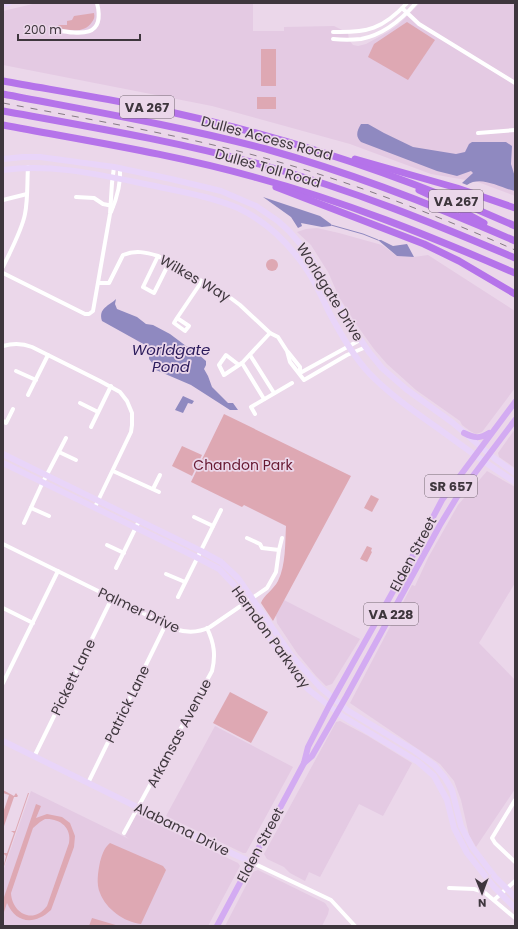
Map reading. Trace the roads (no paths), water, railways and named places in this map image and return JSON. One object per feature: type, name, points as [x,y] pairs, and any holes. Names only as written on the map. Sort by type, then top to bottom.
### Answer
[{"type":"highway","name":"VA 267","points":[[3,81],[128,103],[253,132],[318,150],[396,177],[515,226]]},
{"type":"highway","name":"Dulles Access Road","points":[[3,94],[163,125],[266,149],[336,171],[407,196],[515,239]]},
{"type":"highway","name":"Dulles Access Road","points":[[3,111],[189,147],[288,172],[394,208],[515,258]]},
{"type":"highway","points":[[3,115],[36,117]]},
{"type":"highway","name":"Dulles Toll Road","points":[[3,125],[155,153],[256,177],[377,216],[439,240],[515,273]]},
{"type":"highway","points":[[318,150],[369,162],[398,172],[457,188],[515,208]]},
{"type":"highway","points":[[256,177],[288,192],[333,208],[431,247],[515,294]]},
{"type":"highway","points":[[396,177],[515,239]]},
{"type":"main road","name":"SR 657","points":[[475,455],[515,402]]},
{"type":"main road","name":"SR 657","points":[[484,461],[515,420]]},
{"type":"main road","points":[[464,433],[471,437],[479,438],[492,432]]},
{"type":"main road","name":"Elden Street","points":[[217,926],[304,763],[308,747],[329,706],[446,493],[475,455]]},
{"type":"main road","name":"Elden Street","points":[[304,763],[312,756],[440,524],[457,497],[484,461]]},
{"type":"street","points":[[55,30],[75,34],[89,31],[96,26],[99,19],[97,3]]},
{"type":"street","points":[[333,32],[369,30],[386,20],[407,3]]},
{"type":"street","points":[[333,40],[358,39],[374,35],[392,25],[416,3]]},
{"type":"street","points":[[402,8],[419,24],[515,83]]},
{"type":"street","points":[[478,133],[515,130]]},
{"type":"street","name":"Worldgate Drive","points":[[3,159],[23,157],[55,158],[117,168],[221,191],[244,200],[267,213],[289,231],[309,254],[322,274],[336,302],[376,362],[515,473]]},
{"type":"street","points":[[3,267],[25,216],[28,167]]},
{"type":"street","name":"Worldgate Drive","points":[[3,170],[28,167],[60,169],[121,179],[196,195],[224,203],[246,213],[269,227],[308,270],[330,313],[349,345],[381,386],[475,455],[515,482]]},
{"type":"street","points":[[112,206],[113,178],[117,168]]},
{"type":"street","points":[[3,273],[85,314],[89,314],[93,311],[110,214],[121,179],[117,168]]},
{"type":"street","points":[[3,200],[27,194]]},
{"type":"street","points":[[76,197],[94,198],[103,204],[112,206]]},
{"type":"street","name":"Wilkes Way","points":[[99,283],[109,283],[123,255],[140,252],[149,253],[169,262],[228,296],[240,305],[270,333],[278,337],[287,351],[290,362],[304,380],[354,352]]},
{"type":"street","points":[[158,256],[143,287],[154,293],[169,262]]},
{"type":"street","points":[[177,318],[202,282]]},
{"type":"street","points":[[264,399],[241,364],[226,355],[219,365],[224,375],[241,364],[270,333]]},
{"type":"street","points":[[300,373],[360,340]]},
{"type":"street","points":[[3,346],[14,344],[25,345],[48,355],[110,386],[120,392],[127,401],[132,419],[129,437],[95,507]]},
{"type":"street","points":[[354,352],[366,347]]},
{"type":"street","points":[[28,395],[48,355]]},
{"type":"street","points":[[250,355],[274,393]]},
{"type":"street","points":[[16,371],[36,380]]},
{"type":"street","points":[[255,414],[251,407],[292,383]]},
{"type":"street","points":[[91,427],[110,386]]},
{"type":"street","points":[[80,403],[98,412]]},
{"type":"street","points":[[3,421],[6,423],[13,409]]},
{"type":"street","points":[[24,523],[66,438]]},
{"type":"street","points":[[59,452],[76,460]]},
{"type":"street","name":"Herndon Parkway","points":[[3,454],[221,562],[238,578],[296,662],[314,682],[341,705],[415,751],[435,766],[445,778],[452,790],[461,826],[472,847],[486,866],[515,897]]},
{"type":"street","name":"Herndon Parkway","points":[[3,462],[198,558],[224,573],[232,582],[300,680],[315,695],[337,712],[412,757],[429,770],[438,782],[447,800],[454,828],[475,866],[515,908]]},
{"type":"street","points":[[113,471],[159,492]]},
{"type":"street","points":[[153,489],[160,474]]},
{"type":"street","points":[[31,508],[49,516]]},
{"type":"street","points":[[178,597],[221,510]]},
{"type":"street","points":[[194,517],[213,526]]},
{"type":"street","points":[[116,568],[139,521]]},
{"type":"street","points":[[247,538],[260,544],[262,548],[279,550]]},
{"type":"street","name":"Palmer Drive","points":[[3,544],[175,629],[186,632],[198,631],[207,628],[267,588],[274,578],[278,565],[279,550],[282,538]]},
{"type":"street","points":[[108,545],[124,553]]},
{"type":"street","points":[[3,683],[5,675],[33,623],[58,571]]},
{"type":"street","points":[[166,574],[185,582]]},
{"type":"street","name":"Pickett Lane","points":[[34,757],[112,598]]},
{"type":"street","points":[[3,608],[33,623]]},
{"type":"street","name":"Patrick Lane","points":[[88,783],[166,624]]},
{"type":"street","name":"Arkansas Avenue","points":[[124,833],[212,671],[214,651],[212,638],[207,628]]},
{"type":"street","name":"Alabama Drive","points":[[3,741],[138,808],[331,900],[355,926]]},
{"type":"street","points":[[515,800],[492,838],[495,843],[515,862]]},
{"type":"street","points":[[494,900],[515,880]]},
{"type":"street","points":[[449,888],[474,889],[484,892],[515,918]]},
{"type":"water","points":[[361,124],[368,124],[413,147],[456,154],[465,152],[469,144],[472,142],[506,142],[512,146],[511,164],[515,177],[515,191],[491,183],[478,181],[467,185],[462,183],[473,173],[471,171],[457,176],[437,171],[361,142],[357,133]]},
{"type":"water","points":[[263,197],[320,216],[331,224],[331,226],[322,227],[301,223],[302,226],[298,228],[291,217]]},
{"type":"water","points":[[378,240],[393,246],[407,244],[414,257],[397,256]]},
{"type":"water","name":"Worldgate Pond","points":[[116,299],[115,304],[117,309],[137,317],[146,324],[153,325],[170,334],[186,346],[190,347],[206,361],[204,369],[212,387],[228,403],[233,403],[238,410],[230,410],[191,385],[156,370],[149,359],[149,349],[147,346],[102,321],[101,317],[103,310]]},
{"type":"water","points":[[183,396],[194,401],[192,404],[188,403],[183,413],[175,410]]},
{"type":"waterway","points":[[331,225],[378,240]]},
{"type":"railway","points":[[3,103],[181,138],[251,154],[286,164],[344,182],[402,203],[515,250]]},
{"type":"park label","name":"Chandon Park","points":[[243,465]]}]
